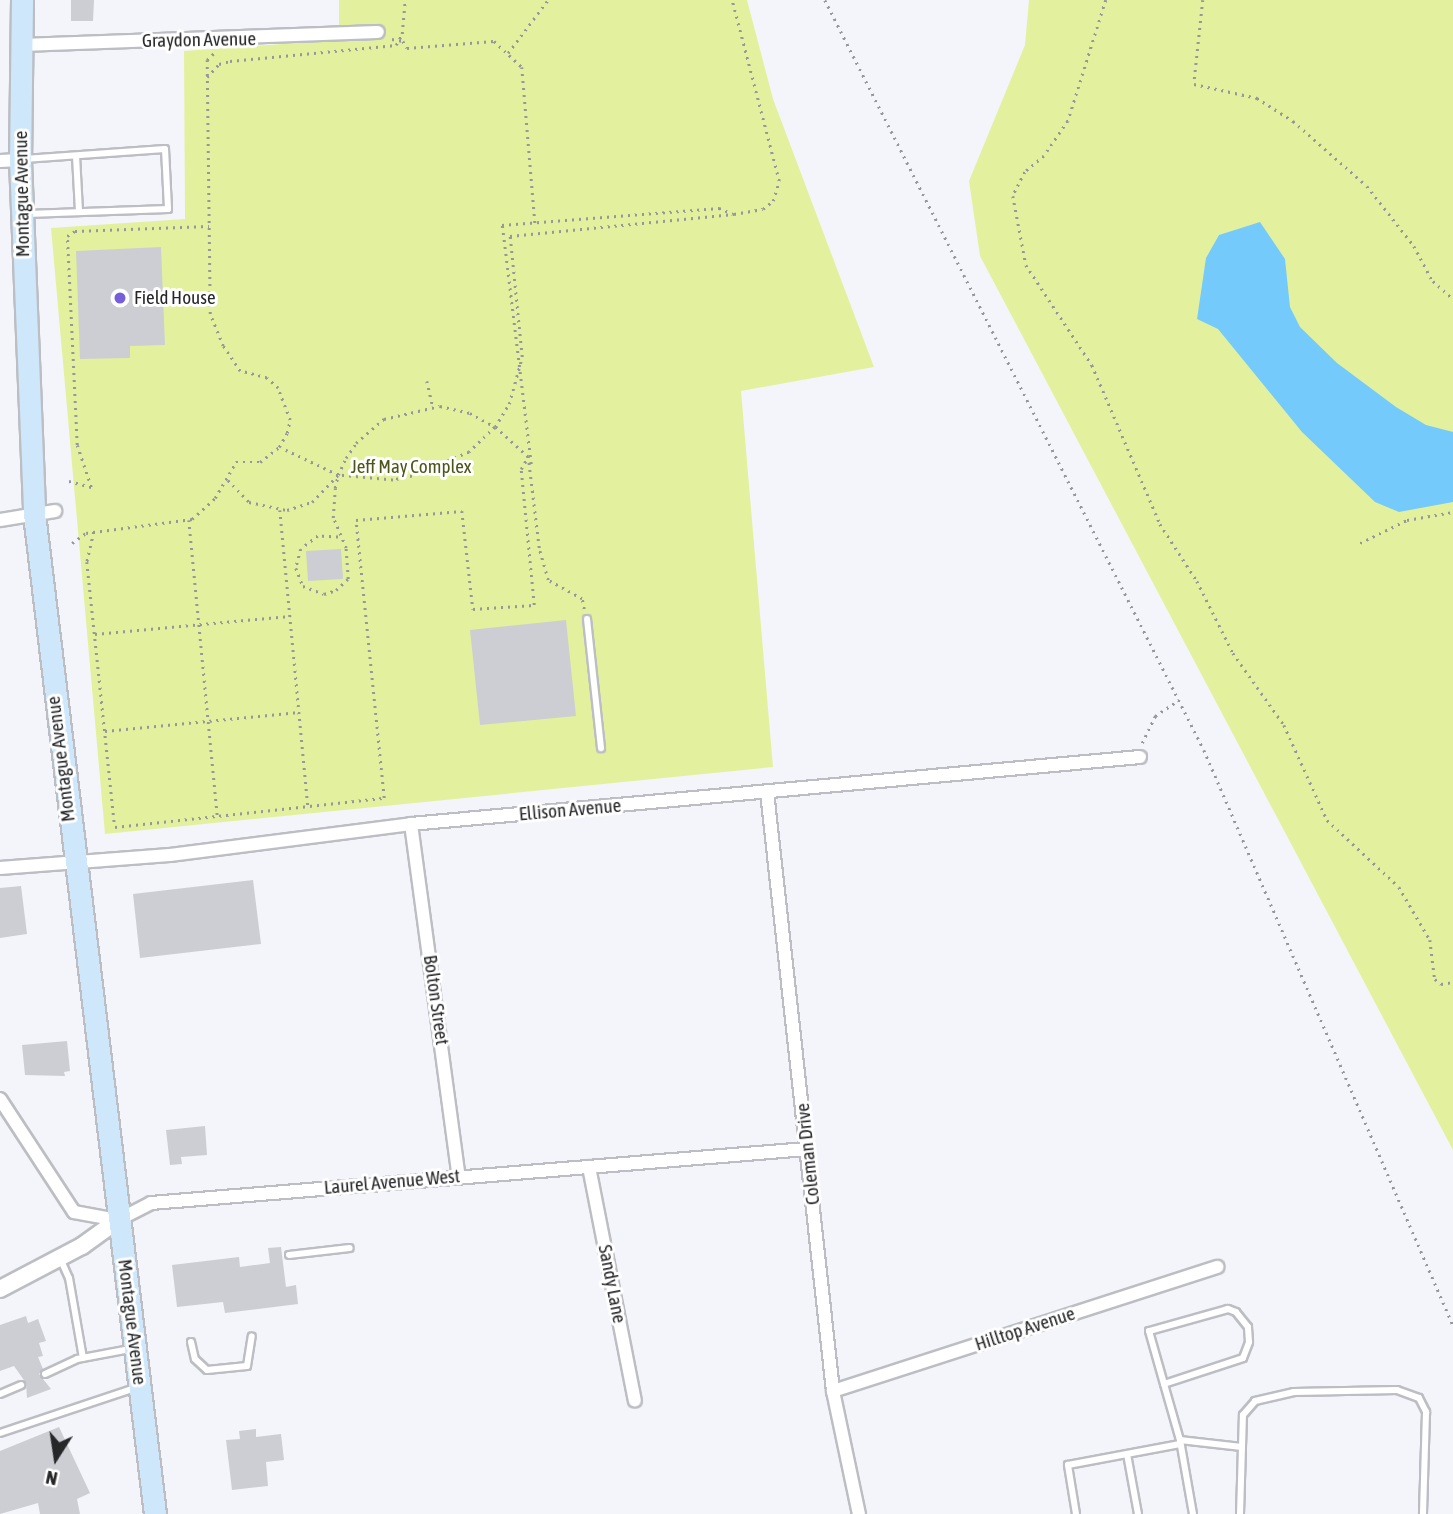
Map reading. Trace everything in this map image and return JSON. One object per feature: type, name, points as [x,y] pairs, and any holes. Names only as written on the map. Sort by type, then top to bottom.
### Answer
[{"type":"main road","name":"Montague Avenue","points":[[22,0],[21,45],[10,160],[22,214],[73,863],[155,1514]]},
{"type":"street","name":"Graydon Avenue","points":[[21,45],[378,32]]},
{"type":"street","points":[[0,520],[44,512]]},
{"type":"street","name":"Ellison Avenue","points":[[0,868],[170,855],[411,824],[1140,757]]},
{"type":"street","name":"Coleman Drive","points":[[767,792],[833,1391],[859,1514]]},
{"type":"street","name":"Bolton Street","points":[[411,824],[459,1177]]},
{"type":"street","points":[[0,1099],[74,1212],[118,1220]]},
{"type":"street","name":"Laurel Avenue West","points":[[0,1289],[60,1258],[118,1220],[151,1203],[807,1149]]},
{"type":"street","name":"Sandy Lane","points":[[589,1167],[635,1401]]},
{"type":"street","name":"Hilltop Avenue","points":[[833,1391],[1217,1268]]},
{"type":"lane","points":[[10,160],[165,149],[167,209],[22,214]]},
{"type":"lane","points":[[76,156],[79,212]]},
{"type":"lane","points":[[587,620],[601,748]]},
{"type":"lane","points":[[289,1255],[350,1248]]},
{"type":"lane","points":[[60,1258],[69,1278],[83,1358]]},
{"type":"lane","points":[[1164,1384],[1243,1357],[1249,1342],[1248,1327],[1236,1312],[1228,1309],[1149,1331],[1180,1442],[1194,1514]]},
{"type":"lane","points":[[191,1342],[195,1359],[207,1370],[247,1366],[252,1336]]},
{"type":"lane","points":[[45,1374],[83,1358],[135,1348]]},
{"type":"lane","points":[[0,1394],[22,1385]]},
{"type":"lane","points":[[0,1433],[140,1387]]},
{"type":"lane","points":[[1240,1514],[1242,1415],[1255,1401],[1307,1392],[1397,1390],[1419,1398],[1426,1412],[1423,1514]]},
{"type":"lane","points":[[1076,1514],[1068,1465],[1180,1442],[1242,1447]]},
{"type":"lane","points":[[1127,1454],[1138,1514]]},
{"type":"path","points":[[508,53],[548,0]]},
{"type":"path","points":[[279,447],[338,475],[393,480],[412,476],[469,452],[495,427],[509,404],[519,363],[510,236],[734,214],[768,206],[777,194],[779,181],[732,0]]},
{"type":"path","points":[[825,0],[1179,700],[1453,1325]]},
{"type":"path","points":[[1106,0],[1068,121],[1044,156],[1025,172],[1013,196],[1026,265],[1091,365],[1160,524],[1196,581],[1233,653],[1284,725],[1327,820],[1399,887],[1430,940],[1434,979],[1441,984],[1453,982]]},
{"type":"path","points":[[1203,0],[1194,84],[1200,89],[1257,98],[1293,121],[1367,186],[1414,246],[1433,281],[1453,299]]},
{"type":"path","points":[[355,42],[396,39],[407,48],[495,41],[522,67],[535,223]]},
{"type":"path","points":[[72,543],[94,532],[188,520],[205,509],[228,480],[236,462],[260,462],[279,447],[290,420],[286,403],[267,378],[240,370],[213,326],[207,60],[217,51]]},
{"type":"path","points":[[587,620],[582,600],[548,580],[539,548],[502,225],[719,208],[734,214]]},
{"type":"path","points":[[69,481],[91,487],[77,445],[67,236],[75,230],[209,226]]},
{"type":"path","points":[[426,381],[433,407]]},
{"type":"path","points":[[228,480],[249,502],[280,510],[312,502],[338,475],[356,443],[384,418],[433,407],[470,413],[495,427],[528,457],[532,474]]},
{"type":"path","points":[[94,532],[88,562],[115,827],[218,819],[384,797],[356,520],[462,511],[473,609],[534,605],[522,469],[528,457]]},
{"type":"path","points":[[338,475],[333,501],[338,537],[346,548],[348,579],[336,590],[324,594],[303,586],[296,568],[301,549],[318,536],[338,537]]},
{"type":"path","points":[[280,510],[308,807]]},
{"type":"path","points":[[1360,543],[1407,520],[1453,512]]},
{"type":"path","points":[[188,520],[218,819]]},
{"type":"path","points":[[95,634],[290,616]]},
{"type":"path","points":[[1140,757],[1142,735],[1155,716],[1179,700]]},
{"type":"path","points":[[105,731],[299,712]]},
{"type":"green space","name":"Jeff May Complex","points":[[339,0],[747,0],[773,99],[874,367],[741,391],[773,767],[105,834],[51,228],[185,219],[184,51],[339,40]]},
{"type":"green space","points":[[1029,0],[1453,0],[1453,1150],[980,256],[969,181],[1025,45]]},
{"type":"water","points":[[1260,222],[1285,259],[1290,307],[1300,327],[1337,363],[1396,407],[1426,425],[1453,432],[1453,502],[1399,512],[1375,502],[1302,432],[1218,329],[1197,319],[1206,258],[1219,235]]},
{"type":"building","points":[[71,0],[94,0],[93,21],[71,21]]},
{"type":"building","name":"Field House","points":[[161,247],[165,345],[130,346],[130,358],[80,359],[76,251]]},
{"type":"building","points":[[341,549],[343,579],[308,581],[306,551]]},
{"type":"building","points":[[566,620],[576,716],[480,725],[470,630]]},
{"type":"building","points":[[253,880],[261,944],[140,958],[133,894]]},
{"type":"building","points":[[21,886],[27,934],[0,938],[0,888]]},
{"type":"building","points":[[67,1041],[70,1071],[64,1072],[65,1076],[25,1075],[22,1045]]},
{"type":"building","points":[[205,1126],[207,1155],[181,1157],[182,1164],[170,1165],[166,1130]]},
{"type":"building","points":[[281,1247],[286,1287],[296,1285],[298,1304],[225,1313],[223,1302],[177,1307],[172,1265],[239,1257],[240,1267],[270,1263],[268,1248]]},
{"type":"building","points":[[26,1316],[28,1323],[38,1319],[46,1341],[39,1343],[43,1356],[38,1357],[43,1369],[39,1374],[51,1389],[27,1398],[26,1383],[14,1366],[0,1371],[0,1325]]},
{"type":"building","points":[[59,1427],[90,1493],[77,1499],[80,1514],[40,1514],[38,1503],[0,1514],[0,1451]]},
{"type":"building","points":[[256,1429],[256,1437],[281,1434],[284,1460],[266,1462],[268,1486],[232,1490],[226,1440],[240,1439],[239,1431]]},
{"type":"place","name":"Field House","points":[[120,298]]}]
